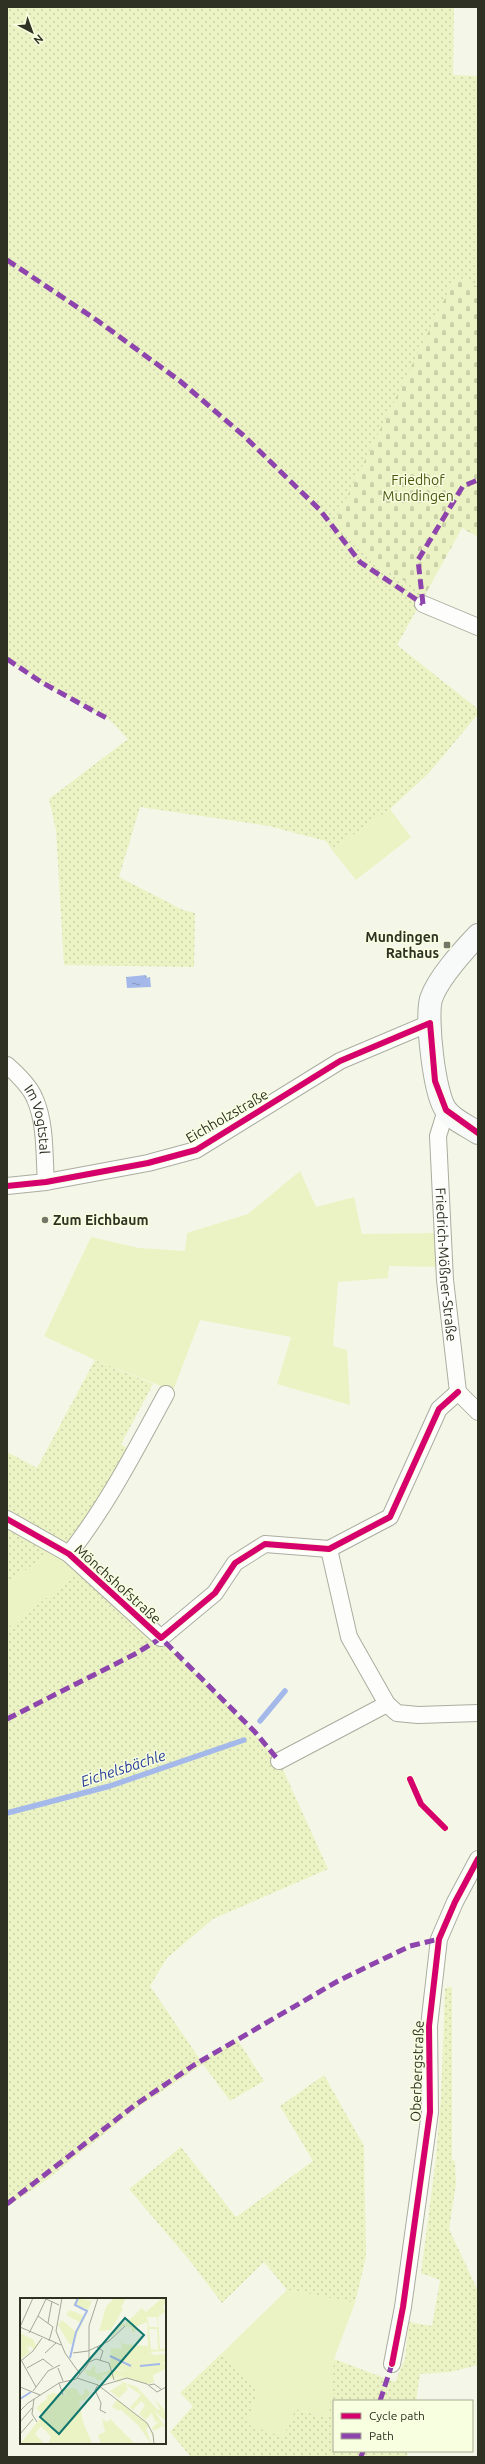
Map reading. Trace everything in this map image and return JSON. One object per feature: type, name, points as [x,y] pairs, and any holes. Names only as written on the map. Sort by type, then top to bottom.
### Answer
[{"type":"street","points":[[423,604],[478,627]]},
{"type":"street","points":[[478,935],[462,952],[440,982],[431,999],[430,1023],[435,1081],[446,1110],[478,1133]]},
{"type":"street","name":"Eichholzstraße","points":[[9,1190],[148,1163],[196,1150],[340,1061],[430,1023]]},
{"type":"street","name":"Im Vogtstal","points":[[7,1065],[18,1076],[35,1098],[41,1120],[46,1182]]},
{"type":"street","name":"Friedrich-Mößner-Straße","points":[[446,1110],[438,1136],[439,1190],[445,1280],[458,1392]]},
{"type":"street","points":[[458,1392],[478,1412]]},
{"type":"street","name":"Mönchshofstraße","points":[[7,1519],[69,1554],[161,1638],[214,1594],[235,1563],[265,1544],[329,1548],[390,1518],[439,1409],[458,1392]]},
{"type":"street","name":"Mönchshofstraße","points":[[69,1554],[96,1519],[112,1494],[166,1394]]},
{"type":"street","points":[[329,1548],[349,1637],[388,1704],[397,1713],[418,1715],[478,1712]]},
{"type":"street","points":[[279,1761],[388,1704]]},
{"type":"street","name":"Oberbergstraße","points":[[392,2364],[403,2307],[430,2112],[429,2026],[439,1939],[454,1902],[478,1859]]},
{"type":"green space","points":[[7,7],[454,7],[453,75],[478,76],[478,287],[456,276],[376,565],[426,593],[397,645],[478,709],[478,714],[429,773],[390,809],[332,850],[326,841],[269,826],[140,807],[119,877],[183,910],[195,913],[194,967],[64,965],[56,830],[49,799],[128,739],[110,720],[41,682],[7,659]]},
{"type":"green space","name":"Friedhof Mundingen","points":[[456,276],[478,287],[478,537],[462,528],[426,593],[376,565],[335,521]]},
{"type":"green space","points":[[390,809],[411,837],[356,880],[332,850]]},
{"type":"green space","points":[[300,1171],[316,1207],[354,1197],[362,1234],[436,1233],[437,1267],[389,1266],[388,1278],[338,1282],[333,1346],[347,1350],[350,1405],[277,1384],[291,1337],[200,1320],[173,1391],[95,1360],[44,1336],[91,1237],[139,1248],[185,1251],[187,1233],[248,1214]]},
{"type":"green space","points":[[95,1360],[153,1384],[121,1444],[131,1451],[65,1552],[56,1548],[7,1584],[7,1452],[37,1468]]},
{"type":"green space","points":[[56,1548],[85,1568],[7,1628],[7,1584]]},
{"type":"green space","points":[[85,1568],[215,1692],[279,1761],[328,1869],[213,1919],[167,1958],[150,1986],[201,2061],[237,2039],[264,2081],[230,2101],[203,2064],[137,2108],[45,2181],[7,2207],[7,1628]]},
{"type":"green space","points":[[452,1987],[452,2160],[455,2161],[456,2184],[449,2229],[478,2291],[478,2365],[450,2372],[420,2374],[416,2400],[333,2400],[333,2452],[408,2452],[407,2457],[191,2457],[170,2432],[193,2406],[180,2393],[221,2354],[258,2392],[296,2409],[328,2417],[334,2359],[395,2382],[405,2359],[409,2322],[432,2326],[440,2280],[421,2273],[436,2158],[441,2098],[445,1988]]},
{"type":"green space","points":[[324,2075],[364,2146],[366,2257],[355,2303],[287,2290],[264,2262],[222,2303],[190,2261],[129,2189],[181,2147],[236,2217],[313,2161],[280,2106]]},
{"type":"green space","points":[[287,2290],[355,2303],[334,2359],[329,2417],[296,2409],[283,2437],[246,2424],[258,2392],[221,2354]]},
{"type":"water","points":[[146,975],[147,978],[150,977],[151,987],[127,988],[126,977]]},
{"type":"waterway","name":"Eichelsbächle","points":[[260,1721],[285,1691]]},
{"type":"waterway","name":"Eichelsbächle","points":[[7,1813],[110,1786],[244,1740]]},
{"type":"marked path","points":[[7,260],[98,321],[180,381],[243,435],[320,510],[360,562],[423,604]]},
{"type":"marked path","points":[[423,604],[418,560],[463,486],[478,480]]},
{"type":"marked path","points":[[7,659],[41,682],[110,720]]},
{"type":"marked path","points":[[7,1719],[135,1654],[161,1638],[255,1732],[279,1761]]},
{"type":"marked path","points":[[7,2204],[135,2105],[194,2065],[338,1981],[410,1946],[439,1939]]},
{"type":"marked path","points":[[380,2400],[392,2364]]},
{"type":"marked path","points":[[361,2457],[363,2452]]},
{"type":"cycle path","points":[[7,1186],[46,1182],[148,1163],[196,1150],[340,1061],[430,1023],[435,1081],[446,1110],[478,1133]]},
{"type":"cycle path","points":[[7,1519],[69,1554],[161,1638],[215,1593],[235,1563],[265,1544],[329,1549],[390,1517],[439,1409],[458,1392]]},
{"type":"cycle path","points":[[410,1779],[421,1804],[445,1828]]},
{"type":"cycle path","points":[[392,2364],[403,2307],[430,2112],[429,2026],[439,1939],[455,1902],[478,1859]]},
{"type":"place","name":"Mundingen Rathaus","points":[[447,945]]},
{"type":"place","name":"Zum Eichbaum","points":[[45,1220]]}]
